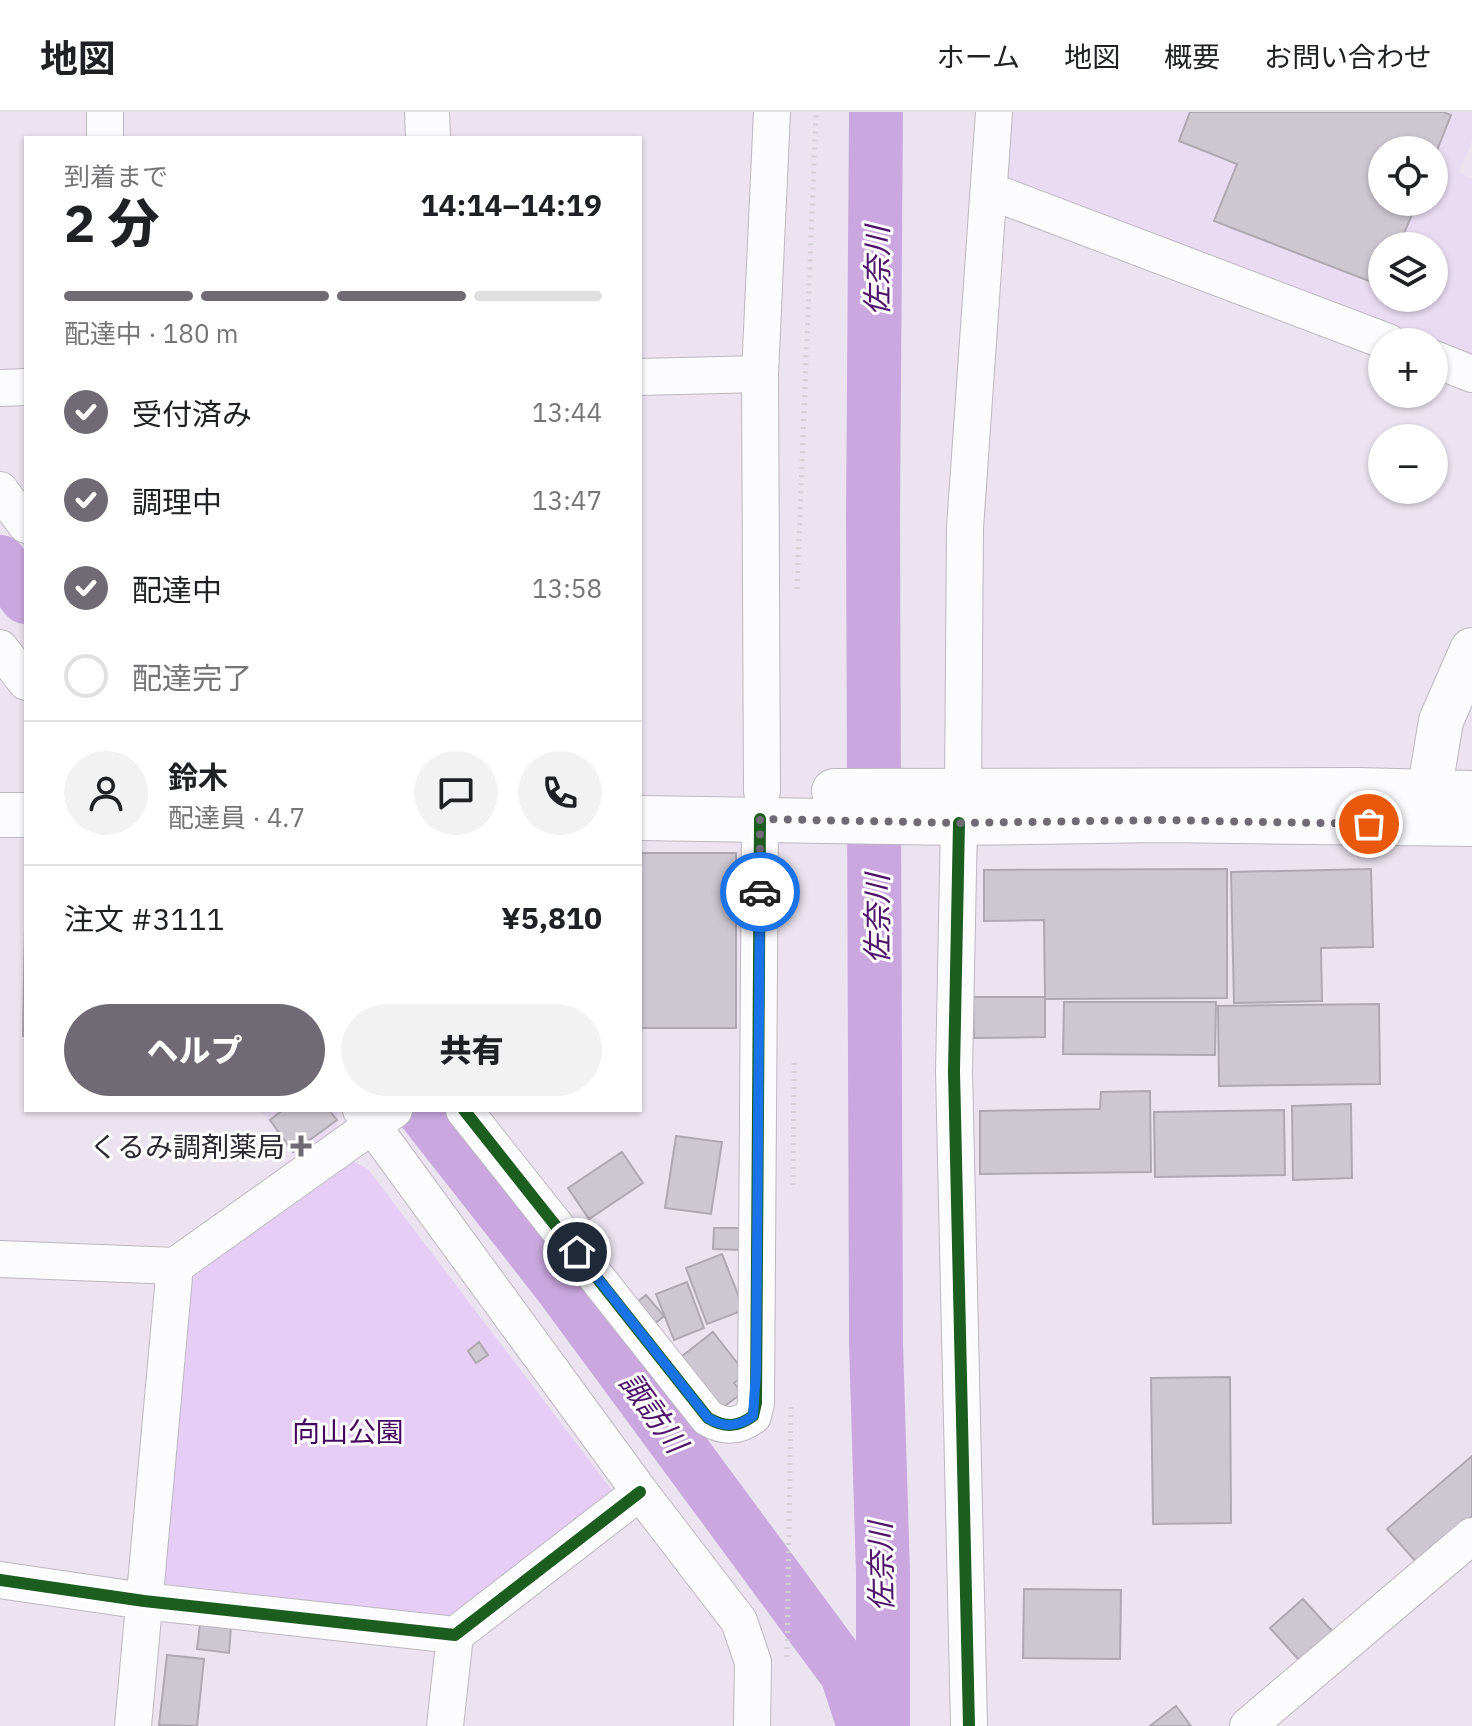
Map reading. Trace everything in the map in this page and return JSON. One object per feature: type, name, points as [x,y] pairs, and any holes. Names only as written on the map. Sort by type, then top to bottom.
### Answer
[{"type":"street","points":[[105,112],[105,136]]},
{"type":"street","points":[[427,112],[428,136]]},
{"type":"street","points":[[466,1112],[708,1418],[719,1425],[731,1426],[753,1416],[776,805],[760,374],[772,112]]},
{"type":"street","points":[[969,1726],[951,807],[965,528],[994,112]]},
{"type":"street","points":[[990,191],[1368,334]]},
{"type":"street","points":[[1448,365],[1472,374]]},
{"type":"street","points":[[642,377],[760,374]]},
{"type":"street","points":[[0,388],[24,387]]},
{"type":"street","points":[[0,490],[24,522]]},
{"type":"street","points":[[0,648],[24,679]]},
{"type":"street","points":[[1429,809],[1441,721],[1472,650]]},
{"type":"street","points":[[0,788],[24,788]]},
{"type":"street","points":[[642,790],[776,805],[951,807],[1161,820],[1429,809],[1472,793]]},
{"type":"street","points":[[642,818],[776,805]]},
{"type":"street","points":[[1429,809],[1472,824]]},
{"type":"street","points":[[0,815],[24,815]]},
{"type":"street","points":[[0,1259],[175,1266],[379,1115],[640,1492],[739,1621],[753,1662],[752,1726]]},
{"type":"street","points":[[133,1726],[175,1266]]},
{"type":"street","points":[[0,1580],[144,1601],[455,1635],[640,1492]]},
{"type":"street","points":[[1248,1726],[1472,1536]]},
{"type":"street","points":[[445,1726],[455,1635]]},
{"type":"path","points":[[796,600],[816,112]]},
{"type":"path","points":[[787,1646],[788,1555]]},
{"type":"shaded area","points":[[1010,112],[1472,112],[1472,141],[1459,173],[1472,178],[1472,361],[1448,349],[1448,328],[1386,328],[1006,182]]},
{"type":"shaded area","name":"くるみ調剤薬局","points":[[261,1112],[337,1112],[336,1132],[296,1160]]},
{"type":"green space","name":"向山公園","points":[[354,1162],[368,1169],[611,1489],[610,1500],[455,1617],[166,1584],[161,1576],[188,1286],[194,1276]]},
{"type":"building","points":[[1190,112],[1443,112],[1451,115],[1443,136],[1368,136],[1368,216],[1411,216],[1405,232],[1368,232],[1368,281],[1214,221],[1237,164],[1179,141]]},
{"type":"building","points":[[642,853],[736,853],[736,1028],[642,1028]]},
{"type":"building","points":[[1227,869],[1227,998],[1045,999],[1044,920],[984,921],[984,870]]},
{"type":"building","points":[[1371,869],[1373,947],[1321,948],[1322,1001],[1234,1003],[1231,872]]},
{"type":"building","points":[[973,997],[1045,997],[1045,1037],[974,1038]]},
{"type":"building","points":[[1064,1002],[1216,1002],[1215,1055],[1063,1054]]},
{"type":"building","points":[[1379,1004],[1380,1084],[1219,1086],[1218,1006]]},
{"type":"building","points":[[1150,1091],[1151,1172],[980,1174],[980,1111],[1100,1109],[1101,1092]]},
{"type":"building","points":[[1351,1104],[1352,1178],[1293,1180],[1292,1106]]},
{"type":"building","points":[[1284,1110],[1285,1175],[1155,1177],[1154,1112]]},
{"type":"building","name":"くるみ調剤薬局","points":[[280,1112],[331,1112],[337,1120],[293,1152],[270,1120]]},
{"type":"building","points":[[676,1136],[722,1142],[711,1214],[665,1208]]},
{"type":"building","points":[[622,1152],[643,1183],[589,1219],[568,1188]]},
{"type":"building","points":[[714,1228],[742,1228],[742,1250],[713,1249]]},
{"type":"building","points":[[722,1254],[744,1310],[707,1324],[686,1268]]},
{"type":"building","points":[[687,1282],[704,1328],[674,1340],[656,1294]]},
{"type":"building","points":[[646,1295],[664,1316],[653,1325],[636,1303]]},
{"type":"building","points":[[713,1332],[746,1374],[734,1383],[742,1393],[722,1408],[681,1357]]},
{"type":"building","points":[[479,1342],[488,1355],[476,1363],[468,1351]]},
{"type":"building","points":[[1230,1377],[1231,1523],[1153,1524],[1151,1378]]},
{"type":"building","points":[[1472,1456],[1472,1516],[1417,1563],[1387,1529]]},
{"type":"building","points":[[1024,1589],[1121,1590],[1120,1659],[1023,1658]]},
{"type":"building","points":[[1303,1599],[1333,1632],[1300,1661],[1270,1628]]},
{"type":"building","points":[[200,1624],[231,1627],[229,1653],[197,1649]]},
{"type":"building","points":[[167,1655],[204,1659],[197,1726],[159,1725]]},
{"type":"building","points":[[1176,1706],[1191,1726],[1150,1726]]},
{"type":"waterway","name":"佐奈川","points":[[876,112],[873,516],[876,1343],[883,1573],[883,1726]]},
{"type":"waterway","name":"諏訪川","points":[[0,562],[24,594]]},
{"type":"waterway","name":"諏訪川","points":[[425,1112],[558,1282],[847,1674],[864,1726]]},
{"type":"cycle path","points":[[466,1112],[708,1418],[731,1425],[753,1416],[756,1403],[760,819]]},
{"type":"cycle path","points":[[959,823],[954,1071],[969,1726]]},
{"type":"cycle path","points":[[0,1580],[144,1601],[455,1635],[640,1492]]},
{"type":"way so far","points":[[760,892],[760,819],[1369,824]]},
{"type":"place","name":"くるみ調剤薬局","points":[[301,1146]]},
{"type":"route","points":[[577,1252],[708,1418],[719,1425],[731,1426],[753,1416],[756,1403],[760,892]]}]
